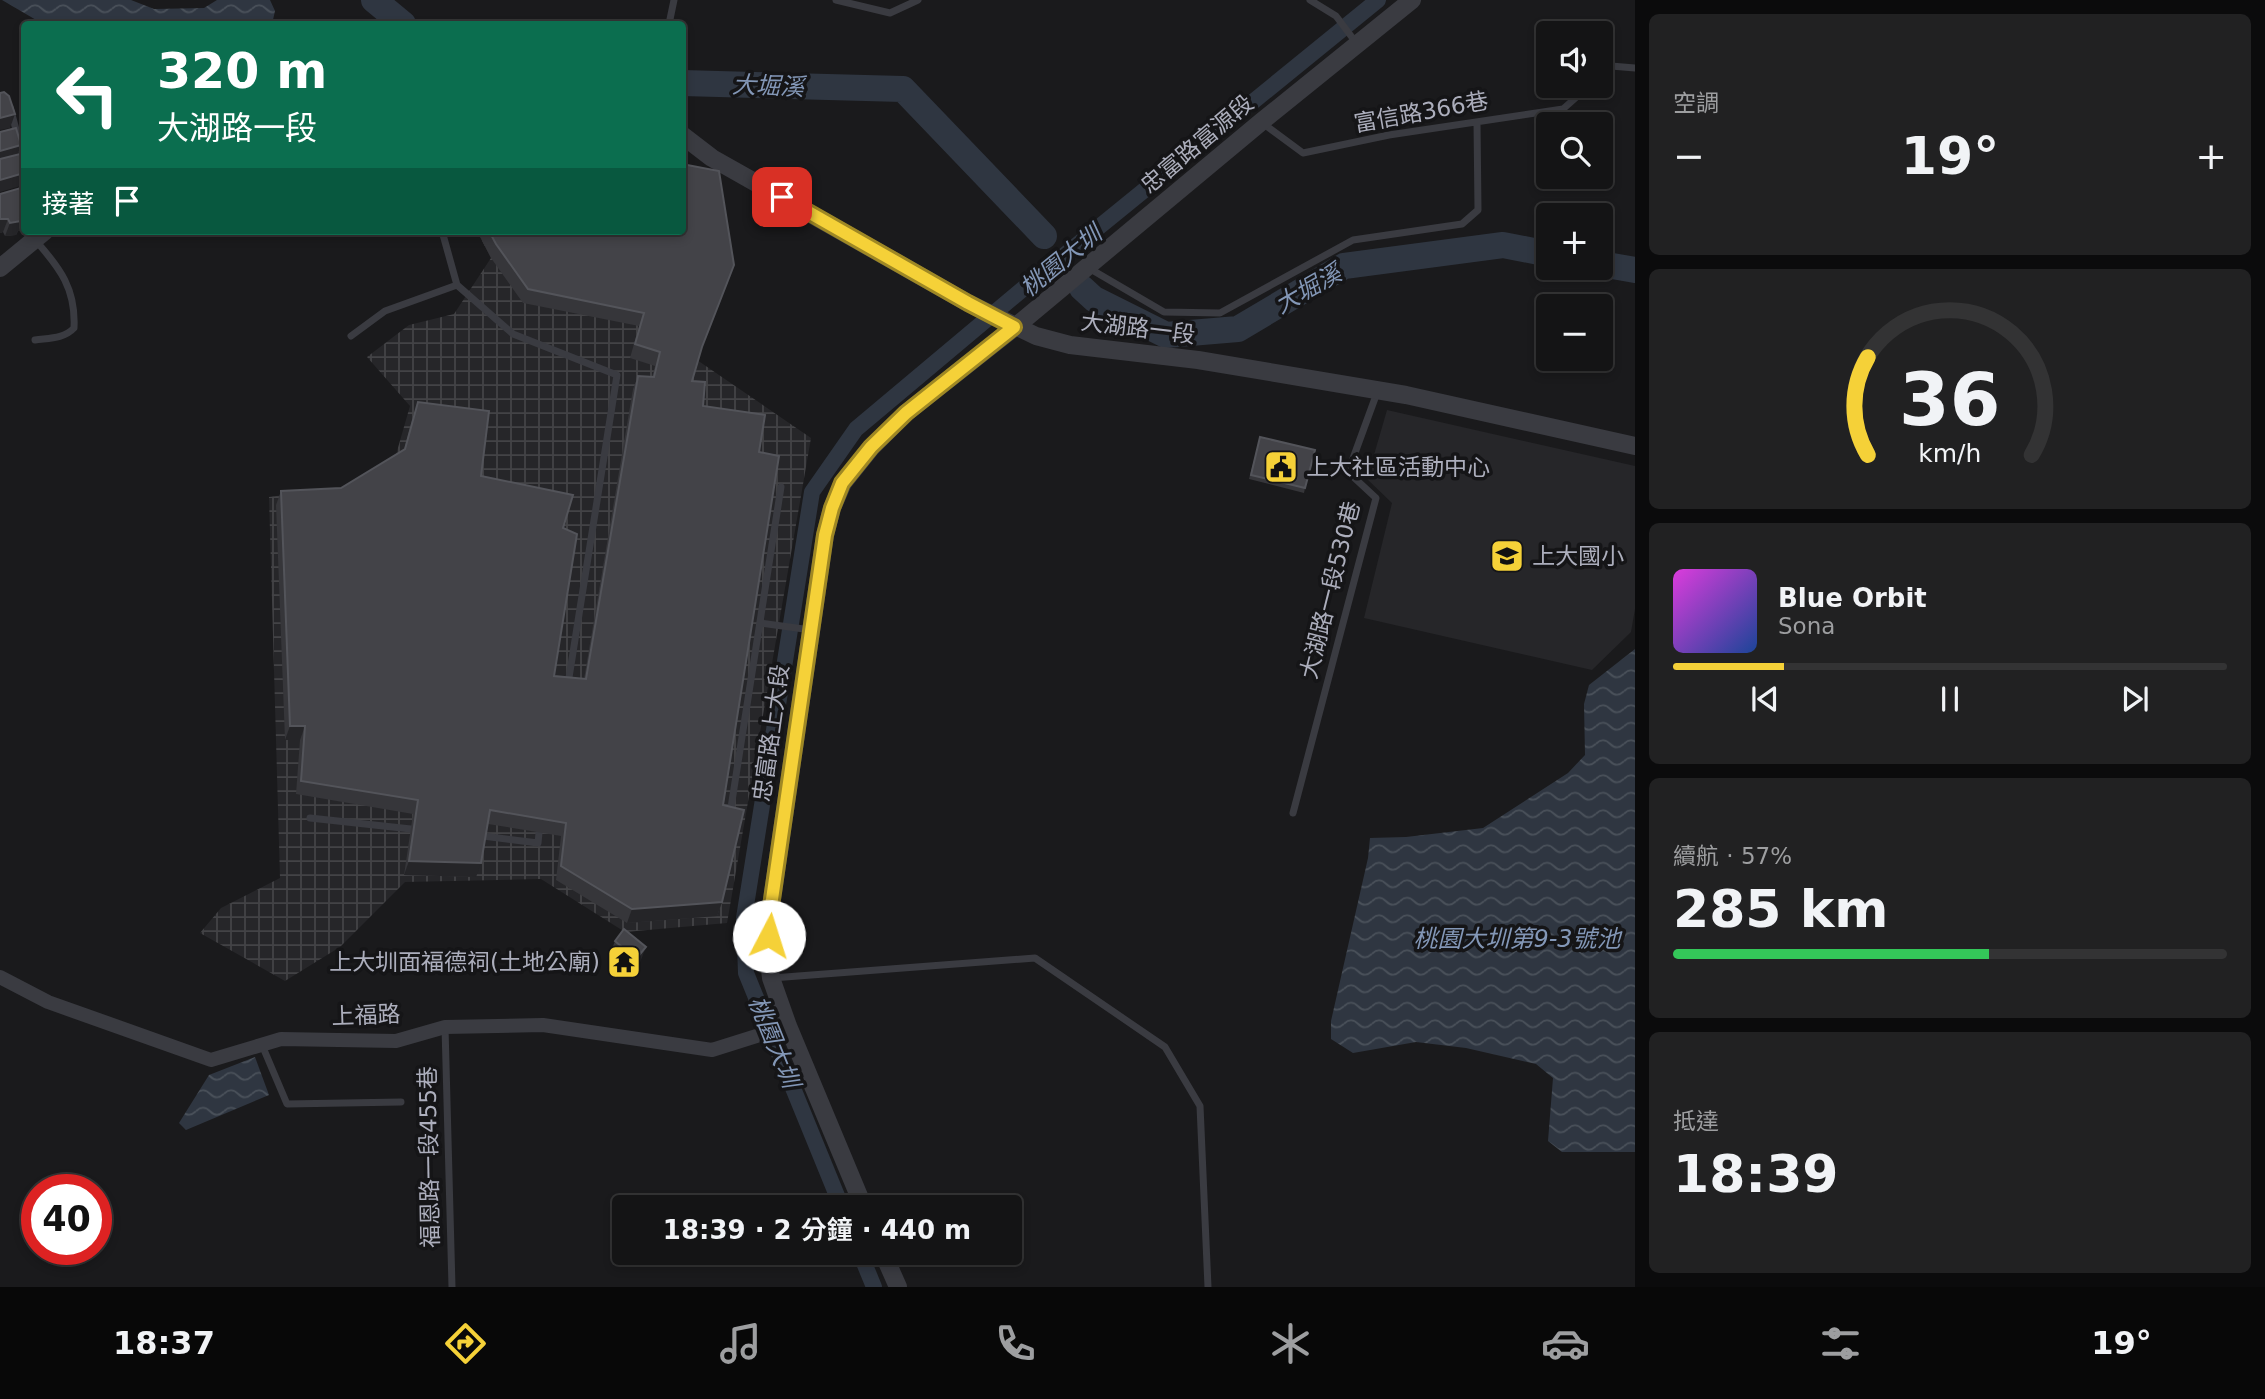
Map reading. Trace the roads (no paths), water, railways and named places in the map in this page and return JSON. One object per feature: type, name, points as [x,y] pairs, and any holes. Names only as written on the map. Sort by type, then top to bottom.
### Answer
[{"type":"street","name":"忠富路富源段","points":[[1014,327],[1261,122],[1354,40],[1412,0]]},
{"type":"street","name":"大湖路一段","points":[[686,138],[712,158],[968,303],[1036,336],[1070,345],[1198,360],[1378,390],[1635,446]]},
{"type":"street","points":[[0,268],[41,236]]},
{"type":"street","name":"忠富路上大段","points":[[858,1195],[783,1027],[771,978],[768,952],[769,920],[808,630],[825,535],[842,483],[871,447],[906,413],[1014,327]]},
{"type":"street","name":"上福路","points":[[0,977],[48,1002],[211,1060],[281,1039],[396,1041],[445,1027],[543,1025],[712,1051],[783,1027]]},
{"type":"street","points":[[888,1265],[898,1287]]},
{"type":"lane","points":[[670,21],[674,0]]},
{"type":"lane","points":[[836,0],[890,13],[918,0]]},
{"type":"lane","points":[[1310,0],[1336,16],[1354,40]]},
{"type":"lane","points":[[1613,66],[1635,68]]},
{"type":"lane","points":[[0,96],[10,107],[12,133],[21,153]]},
{"type":"lane","name":"富信路366巷","points":[[1261,122],[1303,153],[1389,135],[1563,108],[1574,98]]},
{"type":"lane","points":[[1087,267],[1164,312],[1220,313],[1353,240],[1462,224],[1478,210],[1477,122]]},
{"type":"lane","points":[[443,235],[457,285],[513,334],[617,375],[567,691]]},
{"type":"lane","points":[[34,340],[64,335],[74,328],[71,298],[61,269],[41,236]]},
{"type":"lane","points":[[351,336],[386,312],[457,285]]},
{"type":"lane","name":"大湖路一段530巷","points":[[1293,813],[1376,498],[1348,472],[1378,390]]},
{"type":"lane","points":[[730,814],[781,487]]},
{"type":"lane","points":[[760,623],[808,630]]},
{"type":"lane","points":[[310,818],[411,829]]},
{"type":"lane","points":[[483,836],[538,843],[539,833]]},
{"type":"lane","points":[[771,978],[1035,958],[1165,1047],[1200,1106],[1208,1287]]},
{"type":"lane","name":"福恩路一段455巷","points":[[445,1027],[452,1287]]},
{"type":"lane","points":[[262,1045],[287,1104],[401,1102]]},
{"type":"water","points":[[2,0],[131,0],[154,9],[204,8],[217,0],[270,0],[275,11],[273,21],[38,21]]},
{"type":"water","name":"桃園大圳第9-3號池","points":[[1635,649],[1635,1152],[1562,1152],[1548,1141],[1553,1078],[1536,1064],[1466,1048],[1416,1042],[1353,1053],[1331,1039],[1331,1021],[1368,858],[1370,838],[1406,837],[1483,828],[1568,773],[1585,755],[1584,704],[1589,685]]},
{"type":"water","points":[[255,1057],[269,1095],[186,1130],[179,1123],[209,1075]]},
{"type":"waterway","name":"大堀溪","points":[[374,0],[399,21]]},
{"type":"waterway","name":"桃園大圳","points":[[837,1195],[746,973],[744,918],[812,492],[856,429],[1024,288],[1378,0]]},
{"type":"waterway","name":"大堀溪","points":[[686,83],[903,89],[1044,236]]},
{"type":"waterway","name":"大堀溪","points":[[1082,288],[1094,299],[1166,335],[1238,329],[1344,266],[1503,245],[1536,251]]},
{"type":"waterway","name":"大堀溪","points":[[1613,266],[1635,270]]},
{"type":"waterway","name":"桃園大圳","points":[[865,1265],[874,1287]]},
{"type":"place","name":"上大社區活動中心","points":[[1281,467]]},
{"type":"place","name":"上大國小","points":[[1507,556]]},
{"type":"place","name":"上大圳面福德祠(土地公廟)","points":[[624,962]]}]
